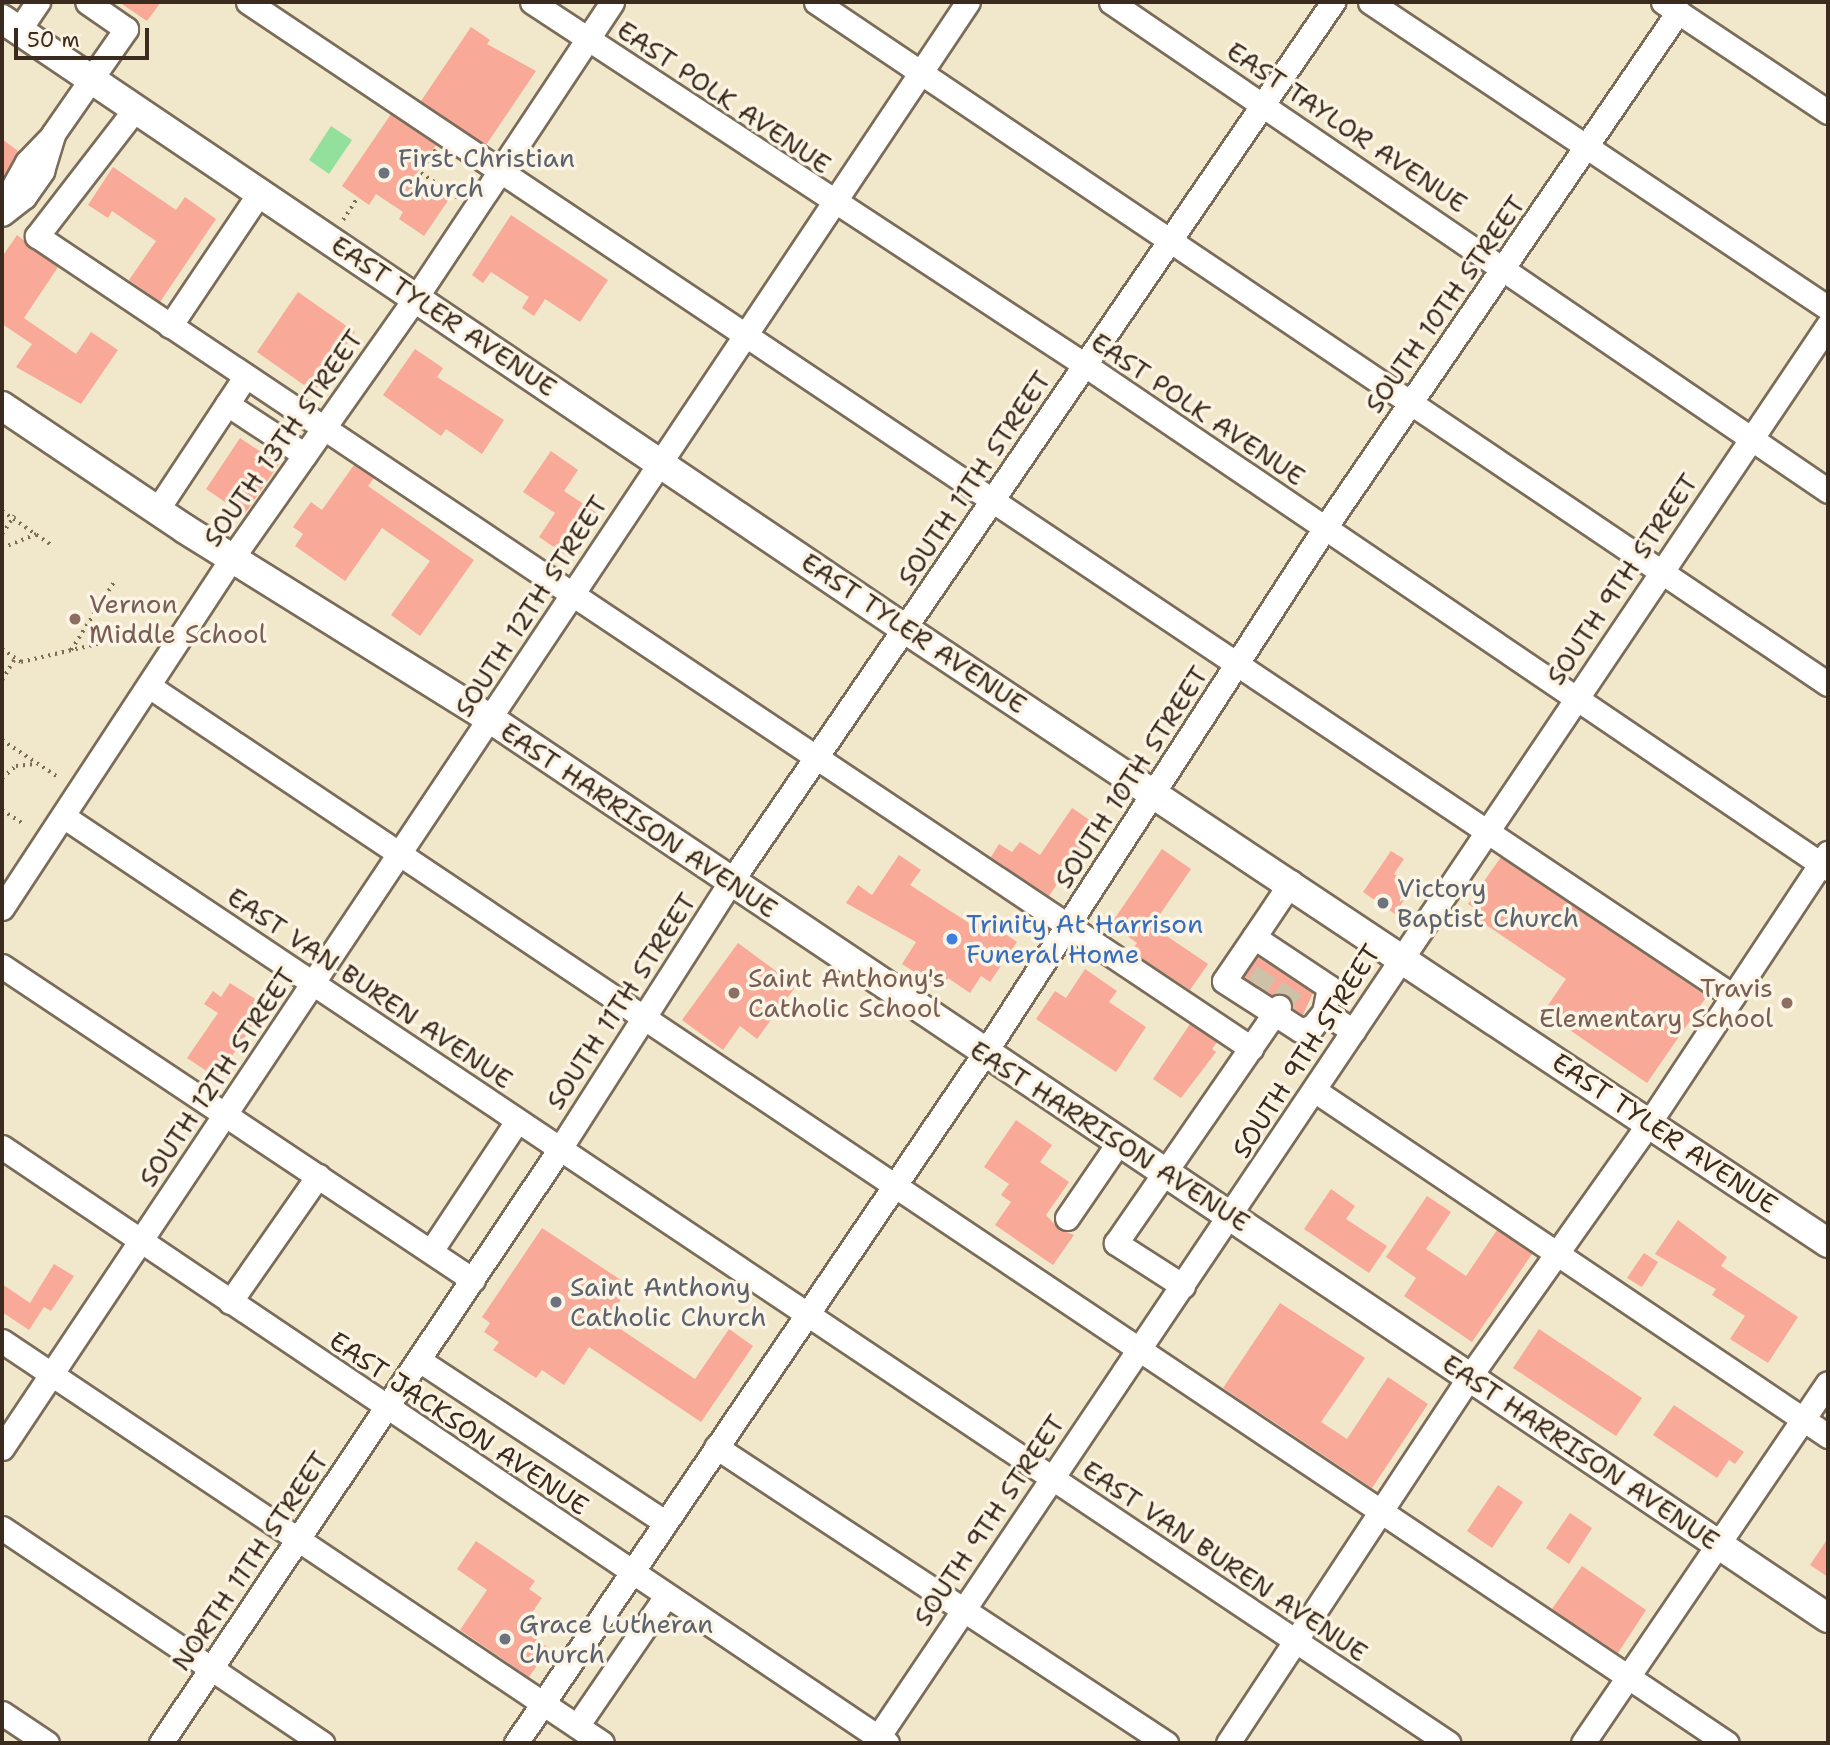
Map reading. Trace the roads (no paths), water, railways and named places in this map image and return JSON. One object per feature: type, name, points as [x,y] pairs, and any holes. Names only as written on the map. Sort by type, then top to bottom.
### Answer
[{"type":"main road","name":"EAST TYLER AVENUE","points":[[10,24],[415,299],[659,460],[905,629],[1291,882],[1828,1243]]},
{"type":"main road","name":"EAST HARRISON AVENUE","points":[[2,406],[157,510],[492,720],[984,1054],[1232,1216],[1828,1618]]},
{"type":"street","points":[[10,24],[38,2]]},
{"type":"street","points":[[2,207],[27,162],[53,134],[126,29],[87,2]]},
{"type":"street","points":[[248,2],[1733,996]]},
{"type":"street","name":"EAST POLK AVENUE","points":[[533,2],[832,202],[1085,365],[1575,698],[1826,862]]},
{"type":"street","name":"SOUTH 13TH STREET","points":[[2,908],[232,558],[415,299],[612,2]]},
{"type":"street","points":[[816,2],[919,74],[1412,402],[1828,684]]},
{"type":"street","name":"SOUTH 12TH STREET","points":[[2,1448],[492,720],[659,460],[968,2]]},
{"type":"street","name":"EAST TAYLOR AVENUE","points":[[1111,2],[1506,268],[1828,491]]},
{"type":"street","name":"SOUTH 11TH STREET","points":[[386,1409],[559,1150],[730,883],[1333,2]]},
{"type":"street","points":[[1370,2],[1586,149],[1681,207],[1828,308]]},
{"type":"street","points":[[1671,7],[1828,112]]},
{"type":"street","name":"SOUTH 10TH STREET","points":[[516,1743],[984,1054],[1324,529],[1586,149],[1671,7]]},
{"type":"street","points":[[136,108],[37,236],[323,430],[1251,1048]]},
{"type":"street","points":[[2,214],[23,197],[42,171],[53,134]]},
{"type":"street","points":[[170,326],[260,192]]},
{"type":"street","name":"SOUTH 9TH STREET","points":[[879,1741],[1051,1478],[1232,1216],[1402,956],[1828,325]]},
{"type":"street","points":[[157,510],[245,377]]},
{"type":"street","points":[[227,404],[305,455]]},
{"type":"street","points":[[149,686],[1382,1508],[1727,1743]]},
{"type":"street","name":"EAST VAN BUREN AVENUE","points":[[63,816],[1448,1743]]},
{"type":"street","points":[[1228,1743],[1469,1376],[1649,1123],[1826,862]]},
{"type":"street","points":[[1254,937],[1276,958],[1329,987],[1324,1012],[1312,1027],[1300,1030],[1252,994],[1224,981],[1291,882]]},
{"type":"street","points":[[2,967],[226,1113],[473,1280]]},
{"type":"street","points":[[1183,1286],[1116,1243],[1276,1010]]},
{"type":"street","points":[[1324,1012],[1353,1031]]},
{"type":"street","points":[[1314,1090],[1828,1436]]},
{"type":"street","points":[[431,1251],[517,1121]]},
{"type":"street","points":[[1067,1219],[1119,1142]]},
{"type":"street","name":"EAST JACKSON AVENUE","points":[[2,1147],[879,1741]]},
{"type":"street","points":[[230,1302],[318,1176]]},
{"type":"street","points":[[2,1341],[602,1743]]},
{"type":"street","points":[[419,1360],[665,1522]]},
{"type":"street","points":[[1583,1743],[1828,1383]]},
{"type":"street","name":"NORTH 11TH STREET","points":[[161,1743],[386,1409]]},
{"type":"street","points":[[716,1447],[1166,1743]]},
{"type":"street","points":[[2,1528],[322,1743]]},
{"type":"street","points":[[577,1726],[666,1596]]},
{"type":"street","points":[[2,1713],[47,1743]]},
{"type":"tunnel","points":[[1254,991],[1273,962]]},
{"type":"tunnel","points":[[1279,1007],[1298,979]]},
{"type":"place","name":"First Christian Church","points":[[384,173]]},
{"type":"place","name":"Vernon Middle School","points":[[75,619]]},
{"type":"place","name":"Victory Baptist Church","points":[[1383,903]]},
{"type":"place","name":"Trinity At Harrison Funeral Home","points":[[952,939]]},
{"type":"place","name":"Saint Anthony's Catholic School","points":[[734,993]]},
{"type":"place","name":"Travis Elementary School","points":[[1787,1003]]},
{"type":"place","name":"Saint Anthony Catholic Church","points":[[556,1302]]},
{"type":"place","name":"Grace Lutheran Church","points":[[505,1639]]}]
